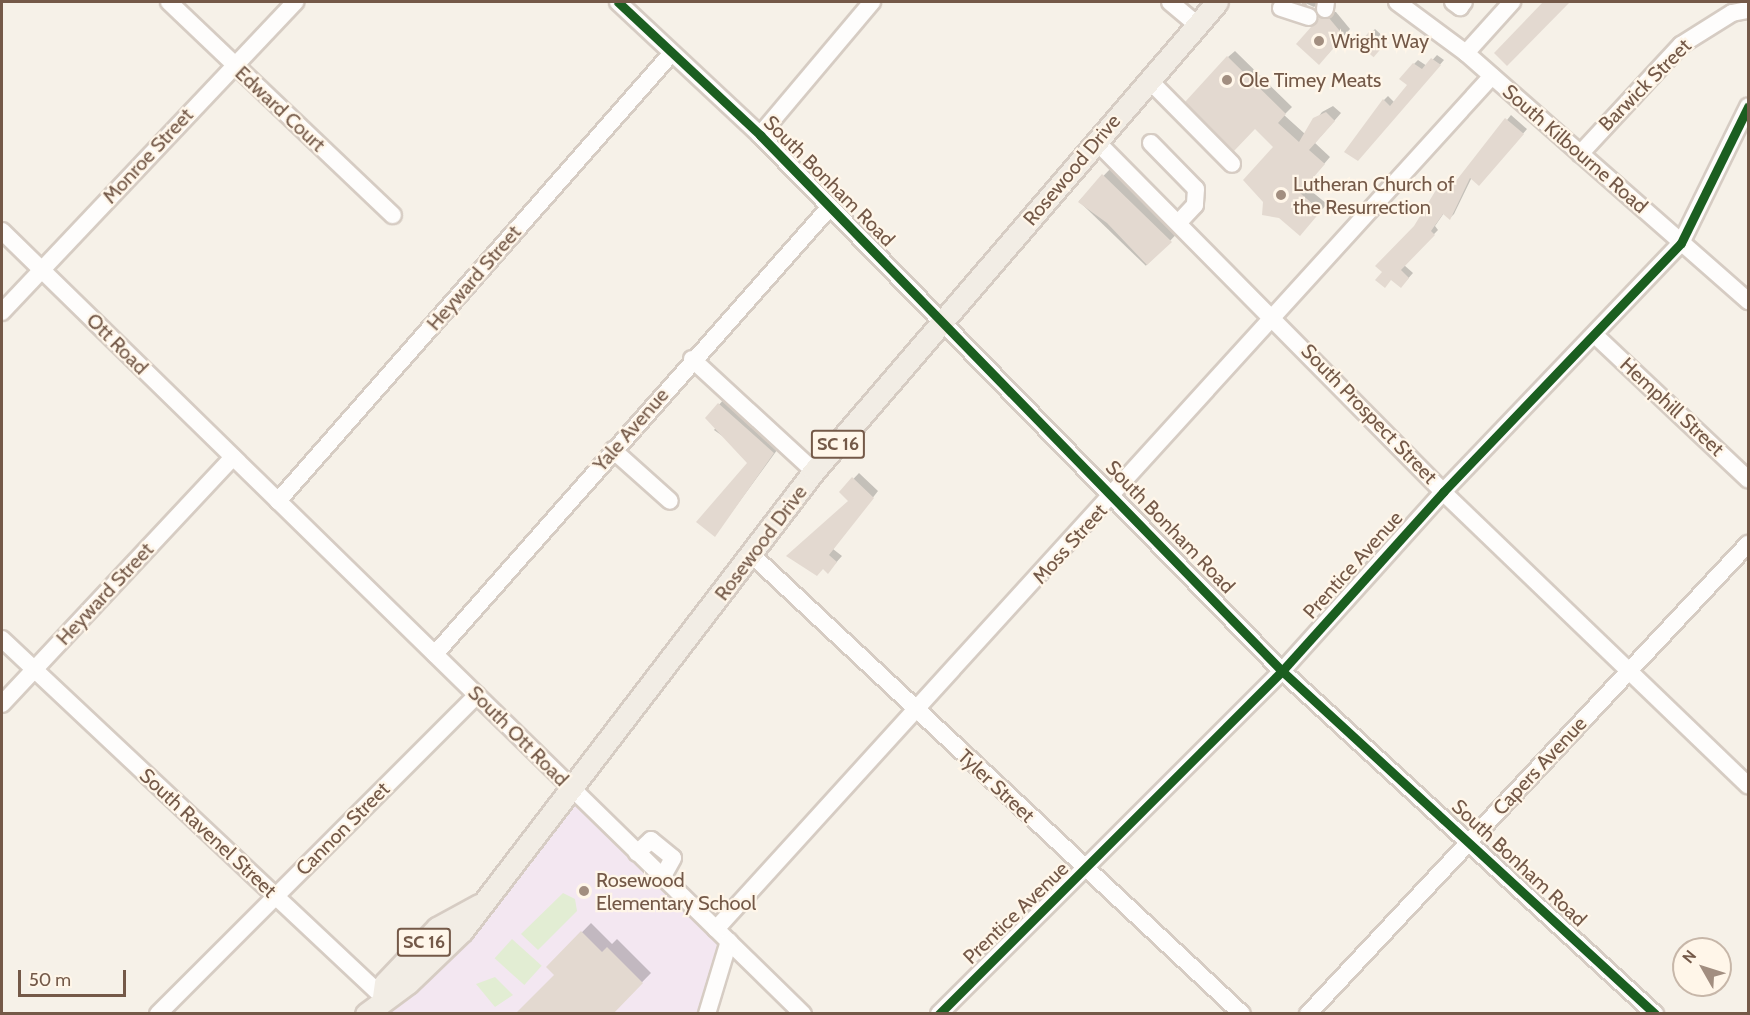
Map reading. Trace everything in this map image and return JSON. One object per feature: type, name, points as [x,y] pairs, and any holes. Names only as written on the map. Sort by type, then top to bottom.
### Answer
[{"type":"main road","name":"Rosewood Drive","points":[[366,1014],[383,997],[385,983],[437,928],[482,904],[573,790],[814,471],[1216,2]]},
{"type":"street","name":"Edward Court","points":[[169,2],[233,66],[393,215]]},
{"type":"street","name":"Monroe Street","points":[[2,312],[295,2]]},
{"type":"street","name":"South Bonham Road","points":[[618,2],[760,135],[1115,495],[1282,671],[1470,841],[1655,1014]]},
{"type":"street","points":[[760,135],[873,2]]},
{"type":"street","points":[[1170,2],[1197,25]]},
{"type":"street","name":"South Kilbourne Road","points":[[1397,2],[1416,7],[1749,301]]},
{"type":"street","points":[[1453,2],[1460,7],[1464,2]]},
{"type":"street","points":[[1466,53],[1512,2]]},
{"type":"street","name":"Barwick Street","points":[[1580,153],[1681,45],[1732,13],[1749,10]]},
{"type":"street","name":"Heyward Street","points":[[278,501],[671,54]]},
{"type":"street","name":"Moss Street","points":[[716,928],[917,714],[1492,76]]},
{"type":"street","points":[[1149,80],[1232,164]]},
{"type":"street","name":"Prentice Avenue","points":[[939,1014],[1282,671],[1443,492],[1596,336],[1681,243],[1749,107]]},
{"type":"street","name":"South Prospect Street","points":[[1096,141],[1275,316],[1443,492],[1627,673],[1749,785]]},
{"type":"street","points":[[1151,143],[1196,189],[1195,205],[1179,222]]},
{"type":"street","name":"Yale Avenue","points":[[435,654],[692,359],[830,208]]},
{"type":"street","name":"Ott Road","points":[[2,231],[40,271],[233,457]]},
{"type":"street","name":"Hemphill Street","points":[[1596,336],[1749,479]]},
{"type":"street","points":[[692,359],[814,471]]},
{"type":"street","points":[[613,450],[670,501]]},
{"type":"street","name":"Heyward Street","points":[[2,704],[233,457]]},
{"type":"street","name":"South Ott Road","points":[[233,457],[803,1014]]},
{"type":"street","name":"Capers Avenue","points":[[1308,1014],[1749,544]]},
{"type":"street","name":"Tyler Street","points":[[752,555],[917,714],[1242,1014]]},
{"type":"street","name":"South Ravenel Street","points":[[2,639],[383,997]]},
{"type":"street","name":"Cannon Street","points":[[158,1014],[477,695]]},
{"type":"street","points":[[707,1014],[729,941]]},
{"type":"shaded area","name":"Rosewood Elementary School","points":[[573,790],[729,941],[707,1013],[366,1014]]},
{"type":"green space","points":[[563,893],[575,899],[577,911],[538,950],[521,934]]},
{"type":"green space","points":[[512,939],[542,966],[524,985],[495,958]]},
{"type":"green space","points":[[495,977],[513,995],[495,1007],[476,984]]},
{"type":"building","points":[[1543,2],[1570,2],[1507,66],[1494,53]]},
{"type":"building","points":[[1319,18],[1329,18],[1344,36],[1319,65],[1296,44]]},
{"type":"building","points":[[1369,32],[1384,45],[1374,57],[1359,44]]},
{"type":"building","points":[[1227,56],[1286,114],[1278,123],[1299,142],[1313,118],[1326,112],[1335,121],[1309,150],[1325,164],[1300,193],[1321,211],[1300,236],[1279,218],[1262,215],[1263,202],[1243,180],[1273,147],[1255,129],[1234,151],[1185,102]]},
{"type":"building","points":[[1431,58],[1441,65],[1358,161],[1344,152],[1383,99],[1390,106],[1407,85],[1399,79],[1413,63],[1422,69]]},
{"type":"building","points":[[1505,118],[1524,134],[1479,186],[1470,178],[1450,220],[1443,214],[1431,231],[1435,235],[1401,270],[1409,278],[1401,288],[1391,280],[1385,288],[1375,280],[1382,272],[1375,266],[1414,226],[1436,190],[1452,186]]},
{"type":"building","points":[[1102,174],[1172,242],[1147,265],[1107,223],[1078,202]]},
{"type":"building","points":[[718,403],[774,453],[715,537],[696,522],[747,463],[705,418]]},
{"type":"building","points":[[852,477],[874,498],[829,555],[837,562],[828,574],[823,569],[817,576],[786,556],[848,501],[839,492]]},
{"type":"building","points":[[581,931],[602,952],[607,947],[643,983],[613,1014],[515,1014],[554,975],[546,967]]},
{"type":"tunnel","points":[[1302,4],[1306,2]]},
{"type":"cycle path","points":[[618,2],[760,135],[1282,671],[1655,1014]]},
{"type":"cycle path","points":[[939,1014],[1282,671],[1443,492],[1681,243],[1748,107]]},
{"type":"place","name":"Wright Way","points":[[1319,41]]},
{"type":"place","name":"Ole Timey Meats","points":[[1227,80]]},
{"type":"place","name":"Lutheran Church of the Resurrection","points":[[1281,195]]},
{"type":"place","name":"Rosewood Elementary School","points":[[584,891]]}]
